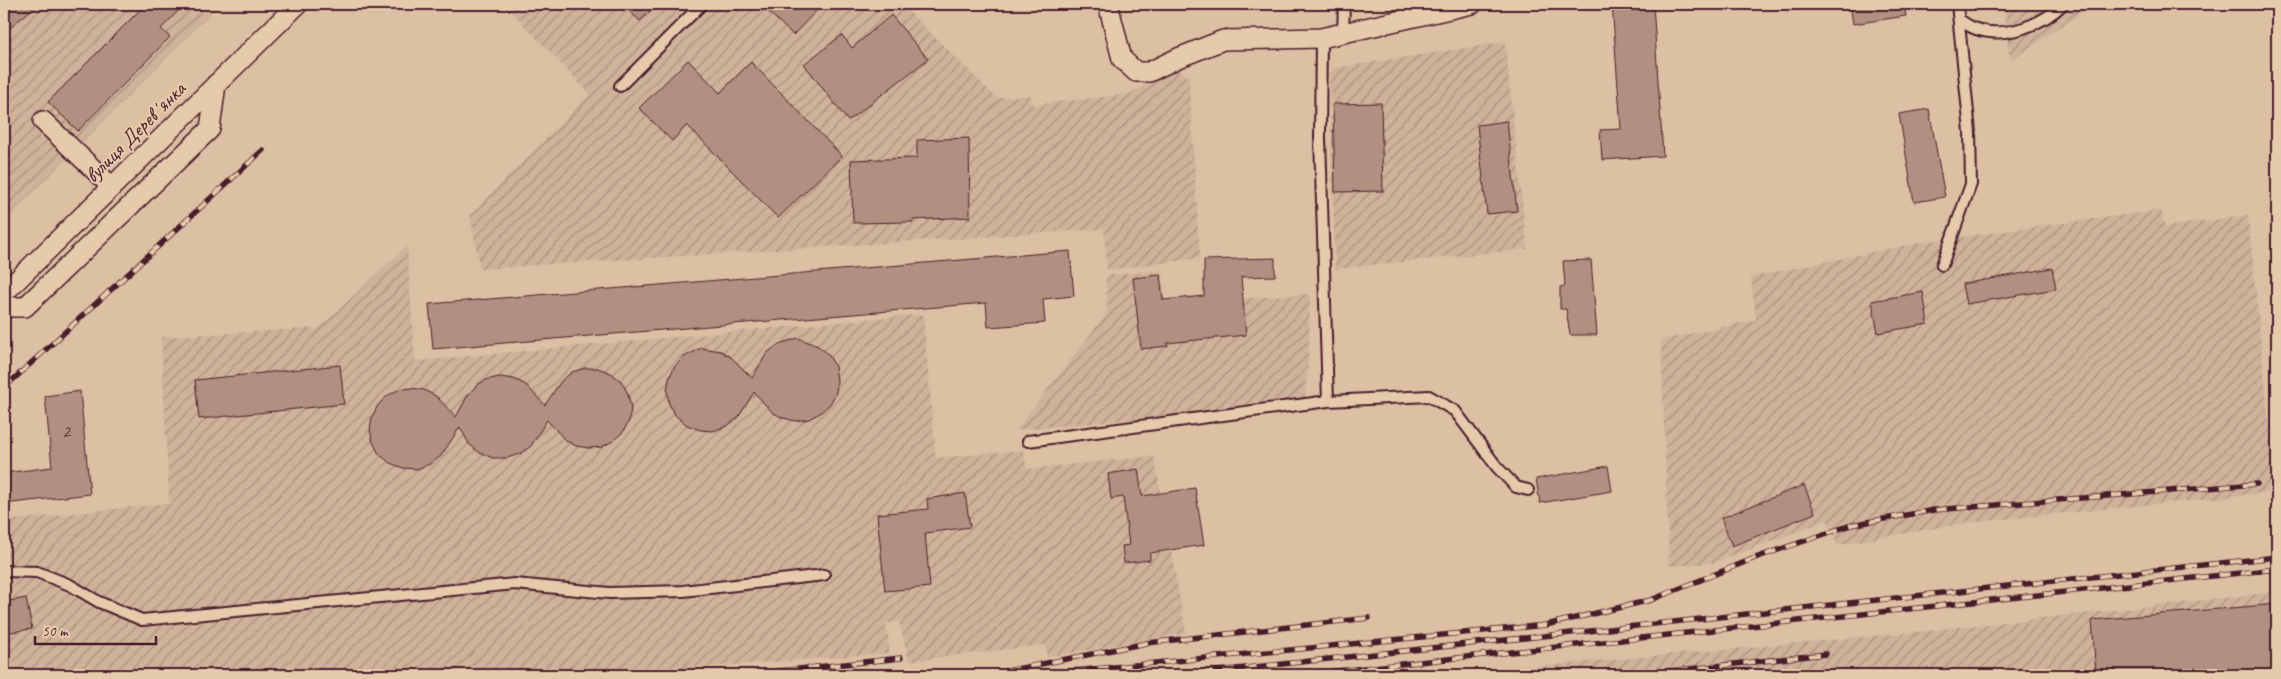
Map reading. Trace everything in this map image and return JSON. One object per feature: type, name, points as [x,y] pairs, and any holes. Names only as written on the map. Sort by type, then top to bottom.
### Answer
[{"type":"street","name":"вулиця Деревʼянка","points":[[4,293],[298,4]]},
{"type":"street","points":[[1108,4],[1122,58],[1136,72],[1149,72],[1223,40],[1321,38],[1472,4]]},
{"type":"street","points":[[4,307],[25,307],[210,129],[216,84]]},
{"type":"street","points":[[43,121],[112,187]]},
{"type":"lane","points":[[620,86],[702,4]]},
{"type":"lane","points":[[1344,4],[1344,32]]},
{"type":"lane","points":[[1942,265],[1971,184],[1970,132],[1957,4]]},
{"type":"lane","points":[[1959,20],[1976,29],[1990,32],[2007,32],[2044,20],[2063,4]]},
{"type":"lane","points":[[1321,38],[1320,137],[1328,401]]},
{"type":"lane","points":[[1028,441],[1328,401],[1429,396],[1455,411],[1497,467],[1516,487],[1528,490]]},
{"type":"lane","points":[[4,571],[38,572],[70,585],[99,602],[142,620],[515,584],[609,593],[684,591],[824,576]]},
{"type":"shaded area","points":[[4,4],[220,4],[4,221]]},
{"type":"shaded area","points":[[504,4],[901,4],[997,98],[1031,95],[1032,105],[1129,94],[1175,69],[1189,77],[1200,258],[1107,270],[1104,229],[480,269],[470,215],[590,94]]},
{"type":"shaded area","points":[[2003,4],[2094,4],[2010,61]]},
{"type":"shaded area","points":[[1505,42],[1527,249],[1335,269],[1329,74],[1334,68]]},
{"type":"shaded area","points":[[2161,210],[2165,227],[2248,215],[2276,492],[1965,523],[1837,545],[1827,520],[1714,563],[1669,566],[1661,340],[1756,320],[1751,277],[1922,242]]},
{"type":"shaded area","points":[[407,246],[415,361],[923,314],[936,458],[1023,450],[1027,469],[1154,456],[1186,633],[1047,657],[1045,645],[909,661],[899,621],[886,624],[890,653],[603,675],[4,675],[4,521],[169,503],[161,337],[319,328]]},
{"type":"shaded area","points":[[1162,271],[1165,303],[1310,294],[1309,350],[1305,397],[1283,405],[1016,430],[1107,313],[1106,275]]},
{"type":"shaded area","points":[[2277,592],[2277,675],[1532,675],[1533,667],[1906,633]]},
{"type":"building","points":[[4,4],[38,4],[4,33]]},
{"type":"building","points":[[146,4],[185,4],[161,29],[170,37],[78,131],[48,102]]},
{"type":"building","points":[[622,4],[657,4],[640,21]]},
{"type":"building","points":[[760,4],[823,4],[793,35]]},
{"type":"building","points":[[1612,4],[1653,4],[1663,156],[1602,160],[1600,130],[1621,129]]},
{"type":"building","points":[[1850,4],[1904,4],[1906,16],[1853,24]]},
{"type":"building","points":[[891,15],[928,59],[848,121],[804,64],[842,35],[852,48]]},
{"type":"building","points":[[688,60],[720,93],[751,62],[842,156],[778,218],[687,125],[672,141],[639,108]]},
{"type":"building","points":[[1381,103],[1383,191],[1335,192],[1333,104]]},
{"type":"building","points":[[1929,109],[1945,197],[1914,202],[1899,114]]},
{"type":"building","points":[[1507,121],[1517,211],[1487,214],[1477,125]]},
{"type":"building","points":[[969,138],[970,217],[913,220],[913,222],[853,223],[851,160],[917,158],[917,140]]},
{"type":"building","points":[[1070,251],[1074,296],[1043,299],[1045,323],[988,327],[986,303],[433,349],[429,304]]},
{"type":"building","points":[[1275,258],[1275,276],[1241,277],[1246,335],[1167,343],[1168,346],[1141,349],[1133,278],[1160,275],[1163,300],[1204,296],[1204,260]]},
{"type":"building","points":[[1591,260],[1597,335],[1570,335],[1566,309],[1560,309],[1560,287],[1565,286],[1563,261]]},
{"type":"building","points":[[2052,268],[2056,289],[1966,304],[1962,284]]},
{"type":"building","points":[[1923,292],[1928,324],[1878,333],[1872,301]]},
{"type":"building","points":[[798,338],[818,346],[828,354],[835,366],[837,380],[836,393],[830,404],[820,413],[809,419],[796,421],[783,418],[772,412],[754,392],[738,418],[727,426],[713,431],[700,430],[687,425],[676,416],[669,404],[667,391],[674,367],[684,357],[701,348],[721,351],[732,358],[752,378],[767,353],[779,344]]},
{"type":"building","points":[[340,365],[344,404],[199,419],[195,380]]},
{"type":"building","points":[[585,368],[598,368],[611,373],[622,382],[628,394],[631,408],[629,421],[623,432],[613,441],[602,447],[576,446],[565,440],[547,420],[531,446],[520,454],[507,458],[493,458],[480,453],[469,444],[460,427],[441,456],[430,464],[417,469],[403,468],[390,463],[379,454],[373,442],[370,430],[372,417],[378,405],[387,396],[398,390],[411,388],[424,390],[436,396],[456,417],[468,395],[477,385],[488,379],[501,377],[514,379],[526,385],[545,405],[561,381],[572,372]]},
{"type":"building","points":[[80,391],[90,494],[4,504],[4,473],[52,467],[45,396]]},
{"type":"building","points":[[1608,466],[1612,491],[1540,503],[1536,479]]},
{"type":"building","points":[[1138,469],[1142,496],[1195,488],[1204,545],[1150,553],[1150,560],[1124,563],[1122,546],[1129,545],[1123,497],[1111,499],[1108,474]]},
{"type":"building","points":[[1804,485],[1815,513],[1732,546],[1721,518]]},
{"type":"building","points":[[965,493],[970,527],[925,533],[930,587],[885,591],[877,514],[928,509],[927,499]]},
{"type":"building","points":[[26,598],[32,629],[4,633],[4,602]]},
{"type":"building","points":[[2277,604],[2277,675],[2096,675],[2092,620]]},
{"type":"railway","points":[[4,388],[263,150]]},
{"type":"railway","points":[[1032,675],[1546,625],[1651,600],[1755,558],[1851,525],[1934,510],[2257,484]]},
{"type":"railway","points":[[1180,675],[2277,557]]},
{"type":"railway","points":[[1300,675],[2277,569]]},
{"type":"railway","points":[[986,675],[1147,643],[1369,618]]},
{"type":"railway","points":[[1634,675],[1826,654]]},
{"type":"railway","points":[[742,675],[901,658]]},
{"type":"railway","points":[[886,675],[903,673]]}]
